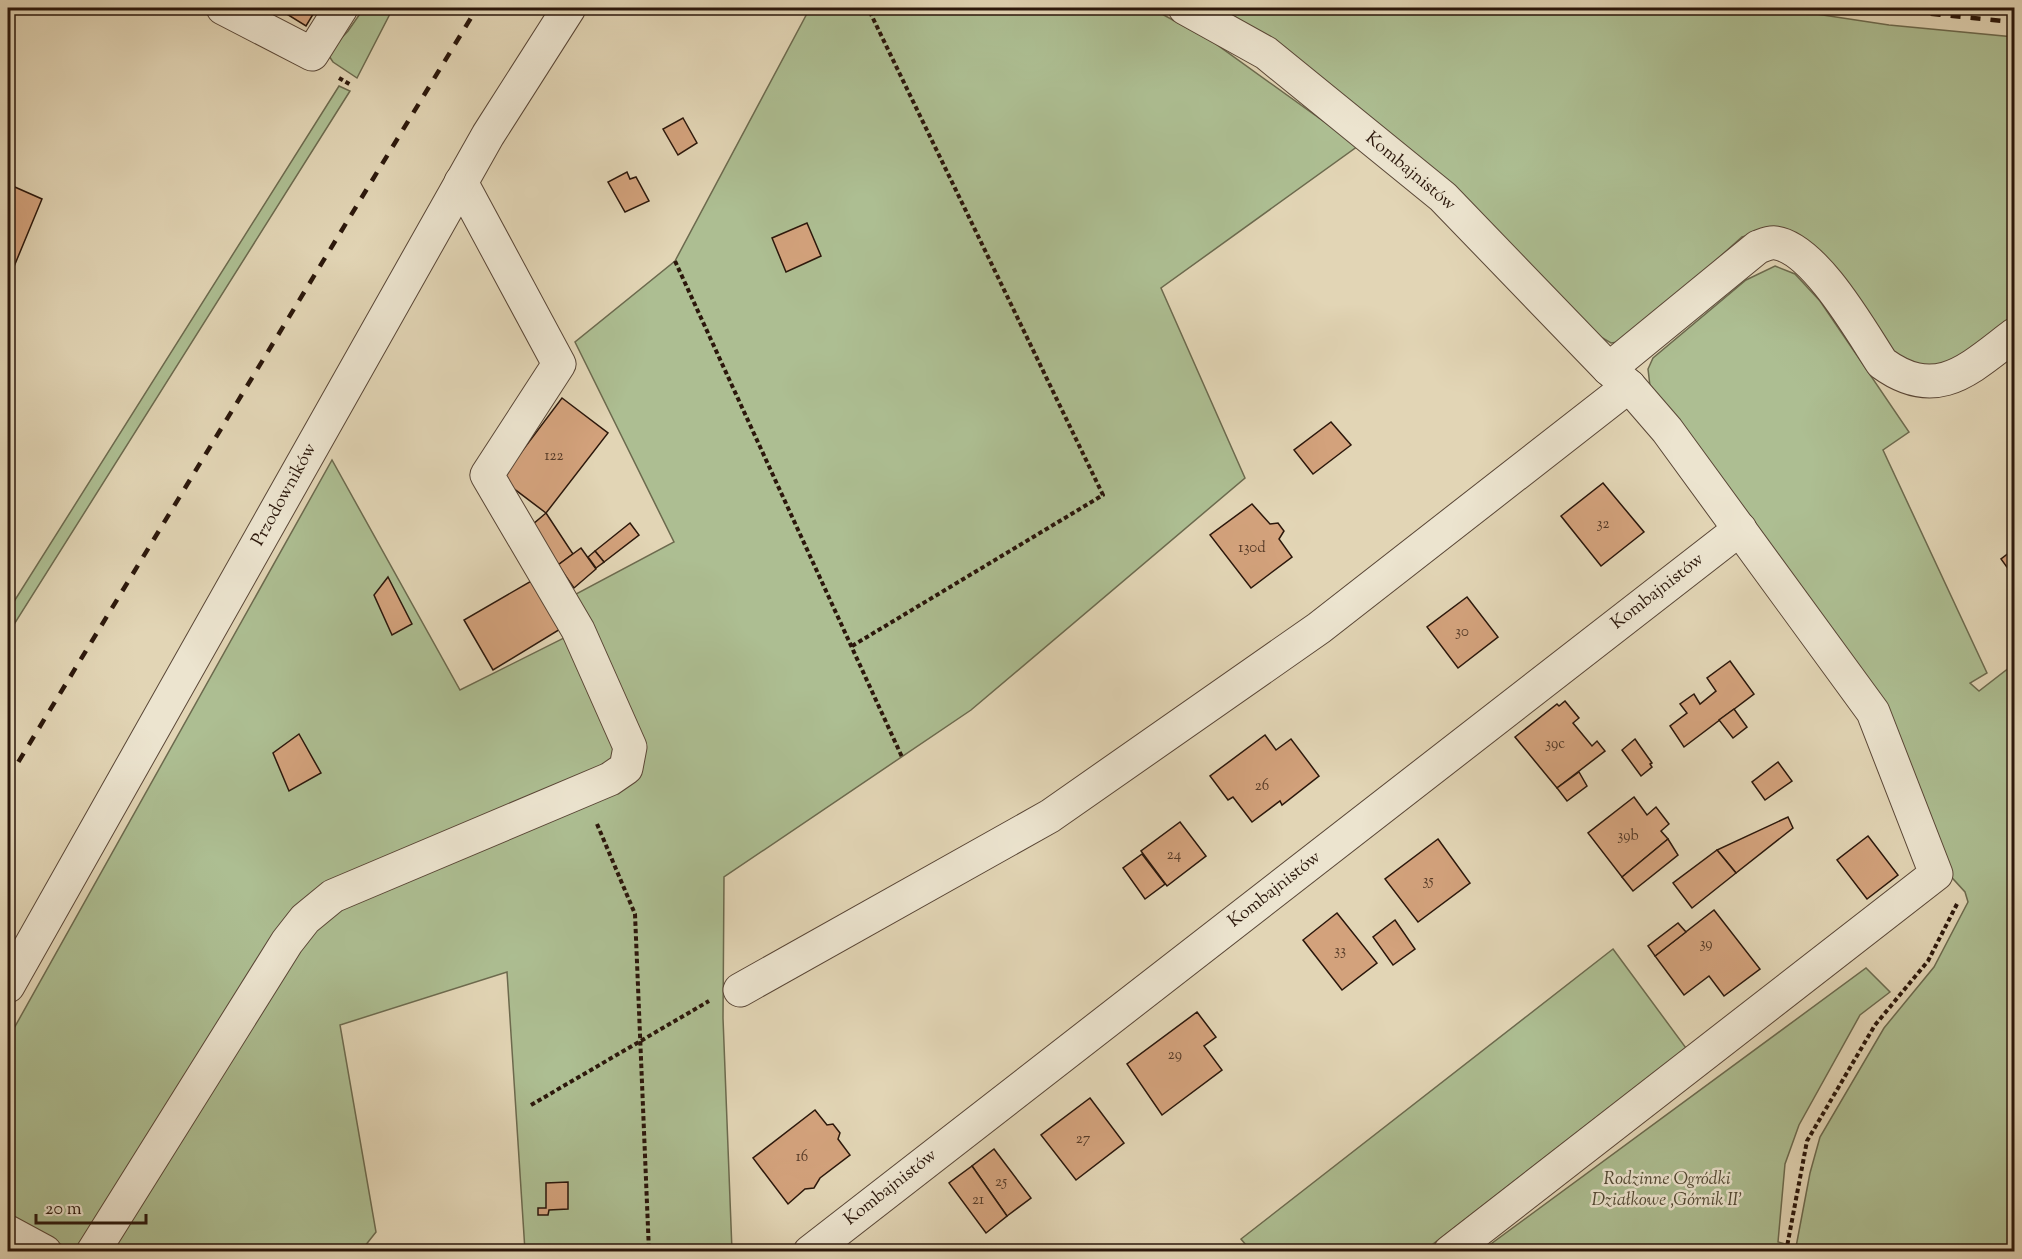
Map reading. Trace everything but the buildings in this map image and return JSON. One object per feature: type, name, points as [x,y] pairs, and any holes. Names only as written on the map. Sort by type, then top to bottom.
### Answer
[{"type":"street","points":[[223,8],[312,54],[341,8]]},
{"type":"street","name":"Przodowników","points":[[8,986],[461,182],[488,135],[569,8]]},
{"type":"street","name":"Kombajnistów","points":[[1185,8],[1266,53],[1443,197],[1667,430],[1874,712],[1936,874]]},
{"type":"street","points":[[93,1251],[287,942],[305,919],[333,896],[583,790],[626,768],[630,747],[579,630],[487,475],[559,364],[461,182]]},
{"type":"street","points":[[740,990],[1050,816],[1319,628],[1619,378],[1758,247],[1768,243],[1778,243],[1801,254],[1823,276],[1882,363],[1894,372],[1930,383],[1947,379],[1967,371],[2014,335]]},
{"type":"street","name":"Kombajnistów","points":[[810,1251],[1740,529]]},
{"type":"street","points":[[1450,1251],[1936,874]]},
{"type":"street","points":[[8,1232],[45,1251]]},
{"type":"path","points":[[852,646],[1103,495],[868,8]]},
{"type":"path","points":[[675,261],[902,757]]},
{"type":"path","points":[[583,790],[635,914],[649,1251]]},
{"type":"path","points":[[1786,1251],[1807,1141],[1875,1025],[1928,961],[1961,895],[1936,874]]},
{"type":"path","points":[[531,1105],[723,993],[740,990]]},
{"type":"green space","points":[[364,8],[393,8],[357,78],[333,62],[327,53],[348,31]]},
{"type":"green space","points":[[810,8],[1151,8],[1213,42],[1358,146],[1161,288],[1245,478],[971,710],[724,877],[723,1018],[732,1251],[525,1251],[507,972],[340,1025],[376,1232],[361,1251],[73,1251],[8,1216],[8,1039],[332,460],[460,690],[590,625],[576,594],[674,542],[575,342],[675,261]]},
{"type":"green space","points":[[1212,8],[1777,8],[1889,25],[2014,37],[2014,314],[1958,360],[1932,368],[1896,358],[1768,230],[1742,237],[1625,341],[1611,343],[1594,333]]},
{"type":"green space","points":[[339,86],[350,91],[8,634],[8,611]]},
{"type":"green space","name":"Rodzinne Ogródki Działkowe ,Górnik II'","points":[[1775,266],[1795,274],[1820,301],[1909,432],[1883,450],[1987,673],[1970,683],[1979,691],[2014,664],[2014,1251],[1480,1252],[1866,968],[1890,992],[1860,1015],[1799,1125],[1785,1164],[1778,1242],[1796,1247],[1810,1173],[1820,1137],[1884,1028],[1934,967],[1968,902],[1965,892],[1945,870],[1880,705],[1650,386],[1648,369],[1653,358],[1746,280]]},
{"type":"green space","points":[[1613,949],[1686,1048],[1424,1251],[1251,1251],[1241,1239]]},
{"type":"railway","points":[[8,779],[477,8]]},
{"type":"railway","points":[[1871,8],[2014,22]]}]
